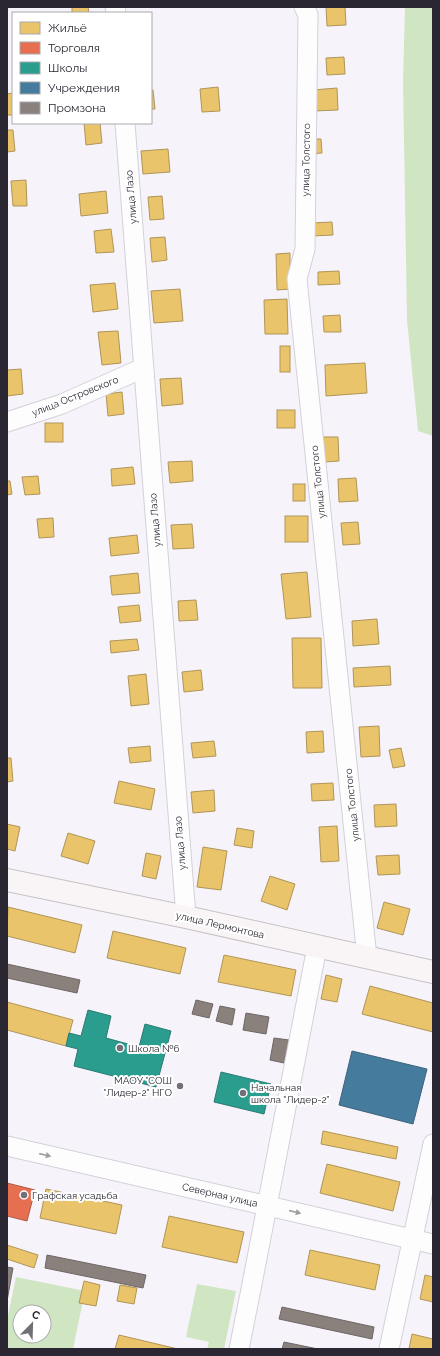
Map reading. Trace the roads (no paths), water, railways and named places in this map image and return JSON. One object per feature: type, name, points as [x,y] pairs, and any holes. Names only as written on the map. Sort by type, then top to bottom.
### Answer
[{"type":"main road","name":"улица Лермонтова","points":[[7,880],[186,917],[433,972]]},
{"type":"street","name":"улица Толстого","points":[[304,7],[308,15],[305,249],[298,279],[367,958]]},
{"type":"street","name":"улица Лазо","points":[[125,124],[186,917]]},
{"type":"street","name":"улица Островского","points":[[7,422],[62,404],[143,368]]},
{"type":"street","points":[[239,1349],[268,1206],[317,946]]},
{"type":"street","points":[[389,1349],[433,1144]]},
{"type":"street","name":"Северная улица","points":[[7,1146],[433,1244]]},
{"type":"place","name":"Школа №6","points":[[120,1048]]},
{"type":"place","name":"МАОУ \"СОШ \"Лидер-2\" НГО","points":[[180,1086]]},
{"type":"place","name":"Начальная школа \"Лидер-2\"","points":[[243,1093]]},
{"type":"place","name":"Графская усадьба","points":[[24,1195]]}]
